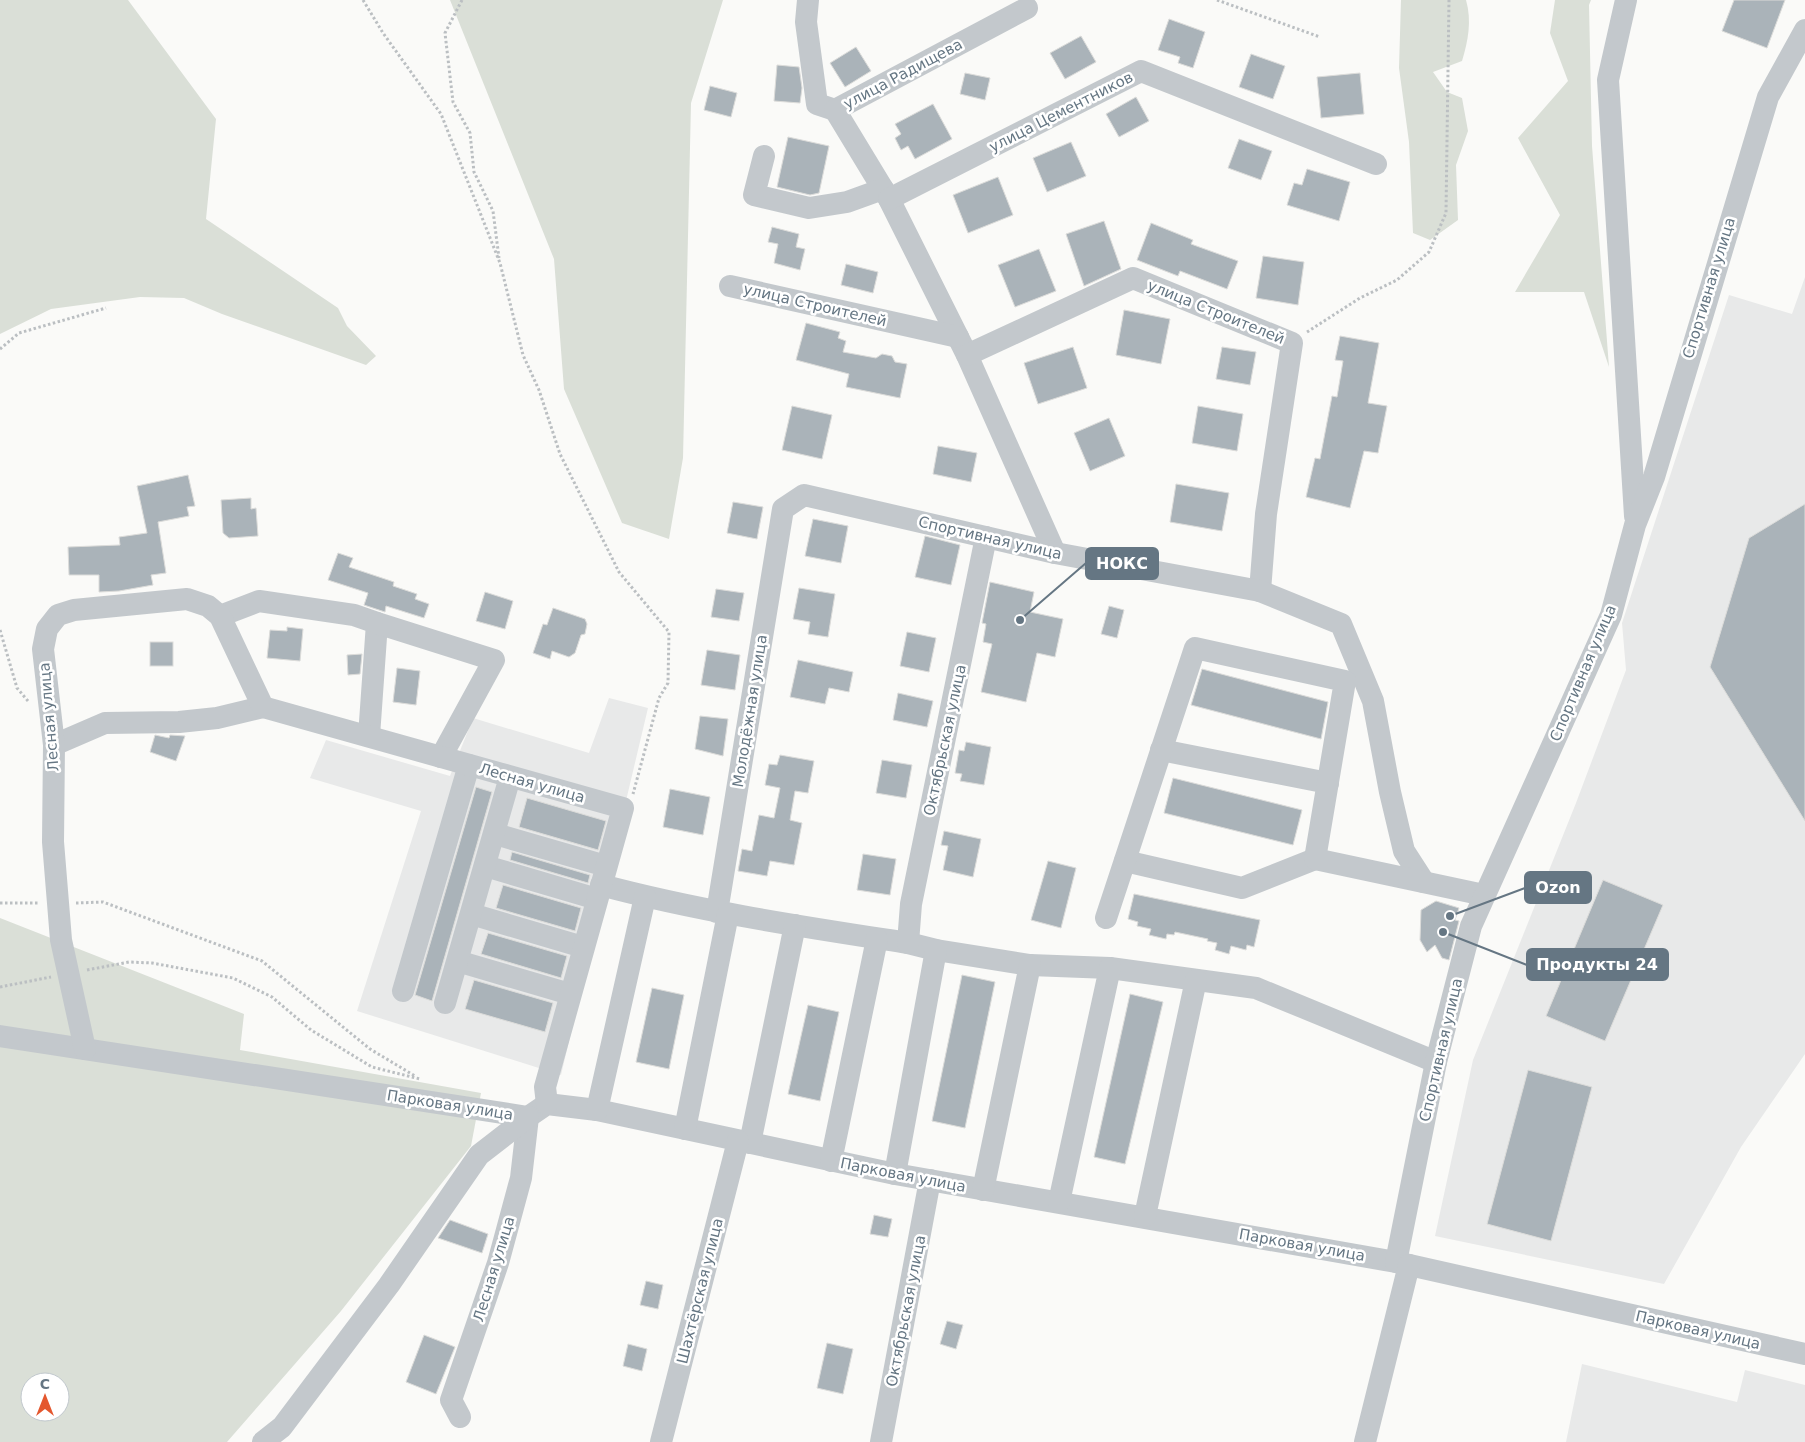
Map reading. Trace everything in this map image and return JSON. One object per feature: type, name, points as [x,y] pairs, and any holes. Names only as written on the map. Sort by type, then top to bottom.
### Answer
[{"type":"street","name":"улица Радищева","points":[[808,0],[806,22],[817,104],[836,110],[1027,8]]},
{"type":"street","points":[[1626,0],[1608,80],[1635,525]]},
{"type":"street","name":"Спортивная улица","points":[[1365,1442],[1403,1263],[1436,1062],[1471,926],[1611,615],[1635,525],[1654,476],[1768,97],[1805,30]]},
{"type":"street","name":"улица Цементников","points":[[764,156],[754,195],[809,208],[886,194],[1141,71],[1376,164]]},
{"type":"street","points":[[836,110],[886,194],[962,346],[1055,553]]},
{"type":"street","name":"улица Строителей","points":[[730,286],[962,346],[1134,278],[1292,343],[1266,514],[1260,591]]},
{"type":"street","name":"Спортивная улица","points":[[783,510],[804,495],[1055,553],[1260,591],[1341,624],[1373,701],[1390,792],[1404,851],[1424,882]]},
{"type":"street","name":"Молодёжная улица","points":[[685,1129],[723,913],[783,510]]},
{"type":"street","name":"Октябрьская улица","points":[[908,944],[911,904],[986,537]]},
{"type":"street","name":"Лесная улица","points":[[85,1049],[68,974],[58,904],[53,842],[53,736],[43,649],[47,629],[58,615],[74,610],[187,598],[208,606],[220,616]]},
{"type":"street","points":[[53,736],[105,723],[179,722],[216,718],[264,707],[220,616],[260,601],[354,615],[494,660],[441,757]]},
{"type":"street","points":[[369,736],[378,623]]},
{"type":"street","points":[[1106,918],[1195,648],[1345,681],[1315,859]]},
{"type":"street","name":"Лесная улица","points":[[264,707],[623,808]]},
{"type":"street","points":[[1161,750],[1328,783]]},
{"type":"street","points":[[403,991],[469,766]]},
{"type":"street","points":[[445,1003],[510,777]]},
{"type":"street","points":[[547,1104],[545,1087],[623,808]]},
{"type":"street","points":[[502,836],[601,883],[645,897],[723,913],[1030,965],[1110,968],[1256,988],[1436,1062]]},
{"type":"street","points":[[1125,861],[1242,888],[1315,859],[1484,895]]},
{"type":"street","points":[[492,868],[601,883]]},
{"type":"street","points":[[597,1110],[645,897]]},
{"type":"street","points":[[478,916],[583,947]]},
{"type":"street","name":"Шахтёрская улица","points":[[661,1442],[744,1142],[795,925]]},
{"type":"street","points":[[831,1161],[877,938]]},
{"type":"street","points":[[895,1174],[936,950]]},
{"type":"street","points":[[464,963],[570,994]]},
{"type":"street","points":[[983,1190],[1030,965]]},
{"type":"street","points":[[1059,1202],[1110,968]]},
{"type":"street","points":[[1145,1216],[1196,980]]},
{"type":"street","name":"Парковая улица","points":[[0,1036],[528,1116],[547,1104],[597,1110],[895,1174],[1145,1216],[1403,1263],[1805,1354]]},
{"type":"street","points":[[263,1442],[282,1427],[372,1308],[479,1155],[528,1116]]},
{"type":"street","name":"Лесная улица","points":[[460,1417],[450,1400],[498,1263],[521,1178],[528,1116]]},
{"type":"street","name":"Октябрьская улица","points":[[881,1442],[930,1180]]},
{"type":"path","points":[[363,0],[383,33],[441,114],[500,264]]},
{"type":"path","points":[[462,0],[445,33],[453,102],[470,133],[474,172],[493,211],[500,264],[523,355],[539,390],[560,454],[619,572],[669,632],[668,683],[659,698],[630,806],[623,808]]},
{"type":"path","points":[[1218,0],[1320,37]]},
{"type":"path","points":[[1292,343],[1360,298],[1397,280],[1429,252],[1446,213],[1450,0]]},
{"type":"path","points":[[0,349],[19,333],[106,308]]},
{"type":"path","points":[[0,630],[17,688],[53,736]]},
{"type":"path","points":[[0,903],[58,904],[102,902],[262,961],[370,1049],[426,1085]]},
{"type":"path","points":[[0,987],[129,962],[152,963],[233,978],[272,997],[311,1030],[372,1067],[419,1079]]},
{"type":"shaded area","points":[[0,0],[128,0],[216,119],[206,219],[338,308],[347,326],[376,356],[366,365],[222,314],[184,298],[140,297],[51,309],[0,334]]},
{"type":"shaded area","points":[[450,0],[723,0],[691,103],[683,458],[669,539],[622,523],[564,389],[554,259]]},
{"type":"shaded area","points":[[1401,0],[1466,0],[1469,16],[1462,61],[1433,72],[1447,92],[1462,98],[1468,131],[1456,165],[1458,220],[1430,240],[1413,233],[1409,142],[1399,68]]},
{"type":"shaded area","points":[[1555,0],[1591,0],[1589,5],[1592,146],[1609,367],[1584,292],[1515,292],[1560,215],[1518,138],[1568,81],[1550,33]]},
{"type":"shaded area","points":[[1805,277],[1805,1054],[1741,1147],[1664,1284],[1435,1236],[1473,1060],[1576,803],[1626,670],[1622,623],[1729,295],[1792,314]]},
{"type":"shaded area","points":[[609,698],[648,708],[561,1075],[357,1011],[421,811],[310,778],[326,740],[450,776],[473,718],[589,753]]},
{"type":"shaded area","points":[[0,918],[244,1014],[240,1050],[481,1093],[471,1146],[341,1311],[227,1442],[0,1442]]},
{"type":"shaded area","points":[[1582,1364],[1737,1402],[1745,1370],[1805,1385],[1805,1442],[1566,1442]]},
{"type":"building","points":[[1734,0],[1785,0],[1767,48],[1722,31]]},
{"type":"building","points":[[1169,19],[1205,32],[1193,68],[1178,63],[1180,57],[1158,50]]},
{"type":"building","points":[[1081,36],[1096,62],[1065,79],[1050,53]]},
{"type":"building","points":[[856,47],[871,71],[845,87],[830,63]]},
{"type":"building","points":[[1251,54],[1285,66],[1273,99],[1239,87]]},
{"type":"building","points":[[777,65],[799,67],[802,88],[800,103],[774,101]]},
{"type":"building","points":[[965,73],[990,78],[985,100],[960,94]]},
{"type":"building","points":[[1360,73],[1364,114],[1321,118],[1317,77]]},
{"type":"building","points":[[710,86],[737,93],[731,117],[704,110]]},
{"type":"building","points":[[1136,97],[1149,121],[1119,137],[1106,114]]},
{"type":"building","points":[[933,104],[952,139],[915,159],[908,146],[901,150],[895,138],[901,134],[895,124]]},
{"type":"building","points":[[788,137],[829,146],[819,193],[810,195],[777,187]]},
{"type":"building","points":[[1239,139],[1272,151],[1261,180],[1228,168]]},
{"type":"building","points":[[1071,142],[1086,176],[1047,192],[1033,158]]},
{"type":"building","points":[[1307,169],[1350,182],[1339,221],[1287,205],[1294,183],[1302,185]]},
{"type":"building","points":[[998,177],[1013,215],[968,233],[953,195]]},
{"type":"building","points":[[1104,221],[1121,269],[1084,286],[1066,234]]},
{"type":"building","points":[[1151,223],[1193,240],[1191,244],[1238,261],[1227,289],[1180,271],[1178,276],[1137,260]]},
{"type":"building","points":[[772,227],[799,234],[796,247],[805,249],[800,270],[774,263],[778,244],[768,242]]},
{"type":"building","points":[[1039,249],[1056,291],[1015,307],[998,265]]},
{"type":"building","points":[[1263,256],[1304,262],[1298,305],[1256,298]]},
{"type":"building","points":[[846,264],[878,272],[873,293],[841,285]]},
{"type":"building","points":[[1124,310],[1170,319],[1161,364],[1116,355]]},
{"type":"building","points":[[806,323],[840,332],[838,338],[846,341],[843,352],[876,358],[882,354],[892,356],[895,362],[907,364],[900,398],[846,387],[849,374],[796,360]]},
{"type":"building","points":[[1340,336],[1379,343],[1368,403],[1387,406],[1378,453],[1364,451],[1350,508],[1306,497],[1315,458],[1320,459],[1332,396],[1337,397],[1343,361],[1335,360]]},
{"type":"building","points":[[1073,347],[1087,388],[1038,404],[1024,363]]},
{"type":"building","points":[[1222,347],[1256,352],[1250,385],[1216,379]]},
{"type":"building","points":[[792,406],[832,415],[822,459],[782,450]]},
{"type":"building","points":[[1198,406],[1243,414],[1237,451],[1192,443]]},
{"type":"building","points":[[1109,418],[1125,456],[1090,471],[1074,433]]},
{"type":"building","points":[[938,446],[977,453],[971,482],[933,474]]},
{"type":"building","points":[[188,475],[195,506],[187,507],[189,516],[158,522],[166,573],[151,575],[153,585],[119,591],[99,592],[99,575],[69,575],[68,547],[120,545],[119,537],[147,533],[137,486]]},
{"type":"building","points":[[1176,484],[1229,493],[1222,531],[1170,522]]},
{"type":"building","points":[[251,498],[251,509],[256,508],[258,536],[229,538],[223,533],[221,500]]},
{"type":"building","points":[[733,502],[763,507],[757,539],[727,533]]},
{"type":"building","points":[[1805,504],[1805,821],[1710,667],[1749,538]]},
{"type":"building","points":[[813,519],[848,526],[841,563],[805,556]]},
{"type":"building","points":[[925,536],[960,545],[951,585],[915,577]]},
{"type":"building","points":[[338,553],[353,558],[349,567],[394,582],[393,586],[417,594],[415,599],[429,604],[424,618],[386,606],[385,612],[364,605],[368,593],[328,580]]},
{"type":"building","points":[[990,582],[1034,592],[1030,612],[1063,619],[1055,657],[1037,653],[1026,702],[981,692],[992,644],[983,642],[986,624],[982,623]]},
{"type":"building","points":[[799,588],[835,594],[828,637],[808,634],[810,622],[793,619]]},
{"type":"building","points":[[716,589],[744,593],[739,621],[711,617]]},
{"type":"building","points":[[485,592],[513,601],[505,629],[476,621]]},
{"type":"building","points":[[1109,606],[1124,610],[1117,638],[1101,634]]},
{"type":"building","points":[[553,608],[585,619],[587,624],[585,634],[581,635],[575,653],[569,657],[552,651],[550,659],[533,653],[543,624],[547,625]]},
{"type":"building","points":[[287,627],[303,629],[300,661],[267,658],[270,630],[287,631]]},
{"type":"building","points":[[907,632],[936,638],[929,672],[900,666]]},
{"type":"building","points":[[150,642],[173,642],[173,666],[150,666]]},
{"type":"building","points":[[707,650],[740,655],[735,690],[701,685]]},
{"type":"building","points":[[362,654],[360,674],[348,675],[347,655]]},
{"type":"building","points":[[798,660],[853,672],[849,692],[829,688],[825,704],[790,697]]},
{"type":"building","points":[[397,668],[420,671],[416,705],[393,702]]},
{"type":"building","points":[[1202,669],[1328,702],[1321,739],[1191,705]]},
{"type":"building","points":[[898,693],[933,701],[927,727],[893,720]]},
{"type":"building","points":[[700,716],[728,719],[723,756],[695,749]]},
{"type":"building","points":[[155,735],[169,738],[170,735],[185,736],[176,761],[150,752]]},
{"type":"building","points":[[966,742],[991,747],[984,785],[960,781],[962,774],[955,773],[959,750],[964,751]]},
{"type":"building","points":[[780,755],[814,761],[808,793],[795,791],[790,820],[802,823],[794,865],[770,861],[767,876],[738,871],[742,849],[752,851],[759,815],[774,818],[780,788],[765,785],[769,764],[777,765]]},
{"type":"building","points":[[882,760],[912,765],[906,798],[876,793]]},
{"type":"building","points":[[1173,778],[1302,810],[1293,845],[1164,813]]},
{"type":"building","points":[[476,787],[492,792],[432,1001],[415,995]]},
{"type":"building","points":[[670,789],[710,797],[703,835],[663,827]]},
{"type":"building","points":[[527,798],[606,821],[598,850],[519,827]]},
{"type":"building","points":[[944,831],[981,839],[973,877],[943,870],[948,846],[941,845]]},
{"type":"building","points":[[512,852],[590,875],[588,883],[510,860]]},
{"type":"building","points":[[863,854],[896,859],[890,895],[857,890]]},
{"type":"building","points":[[1048,861],[1076,868],[1061,928],[1031,920]]},
{"type":"building","points":[[1603,880],[1663,905],[1605,1041],[1546,1016]]},
{"type":"building","points":[[503,885],[581,908],[575,931],[496,908]]},
{"type":"building","points":[[1134,894],[1260,920],[1254,947],[1247,945],[1246,950],[1231,946],[1229,954],[1215,950],[1217,943],[1207,941],[1208,939],[1175,932],[1174,935],[1167,934],[1166,939],[1149,935],[1151,929],[1137,926],[1138,922],[1128,919]]},
{"type":"building","points":[[1436,901],[1459,908],[1455,920],[1459,921],[1449,960],[1442,958],[1435,945],[1427,952],[1420,940],[1421,910]]},
{"type":"building","points":[[488,933],[567,956],[561,978],[481,954]]},
{"type":"building","points":[[962,975],[995,982],[965,1128],[932,1121]]},
{"type":"building","points":[[474,980],[553,1003],[545,1032],[465,1009]]},
{"type":"building","points":[[652,988],[684,995],[669,1069],[636,1062]]},
{"type":"building","points":[[1130,994],[1163,1002],[1125,1164],[1094,1157]]},
{"type":"building","points":[[808,1005],[839,1012],[820,1101],[788,1094]]},
{"type":"building","points":[[1528,1070],[1592,1087],[1551,1241],[1487,1224]]},
{"type":"building","points":[[874,1215],[892,1219],[888,1237],[870,1234]]},
{"type":"building","points":[[450,1220],[488,1234],[482,1253],[438,1238]]},
{"type":"building","points":[[646,1281],[663,1285],[658,1309],[640,1305]]},
{"type":"building","points":[[947,1321],[963,1325],[956,1349],[940,1344]]},
{"type":"building","points":[[424,1335],[455,1347],[436,1394],[406,1382]]},
{"type":"building","points":[[827,1343],[853,1349],[843,1394],[817,1388]]},
{"type":"building","points":[[628,1344],[647,1349],[642,1371],[623,1366]]},
{"type":"place","name":"НОКС","points":[[1020,620]]},
{"type":"place","name":"Ozon","points":[[1450,916]]},
{"type":"place","name":"Продукты 24","points":[[1443,932]]}]
